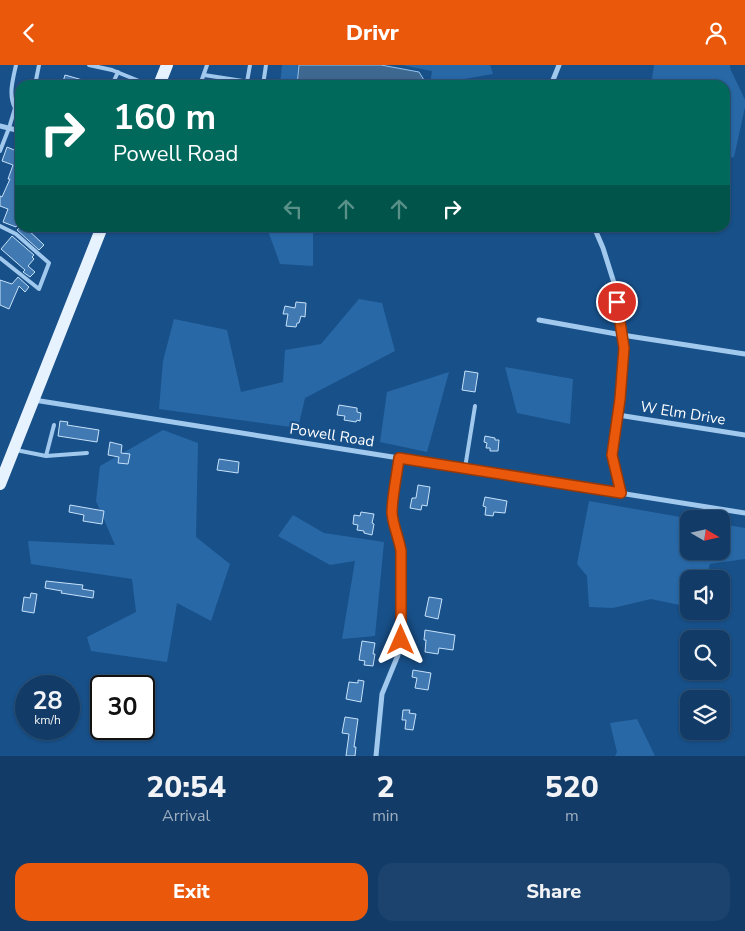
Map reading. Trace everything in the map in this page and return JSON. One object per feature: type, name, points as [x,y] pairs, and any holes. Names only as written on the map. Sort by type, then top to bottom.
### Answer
[{"type":"main road","points":[[161,80],[167,65]]},
{"type":"main road","points":[[0,484],[100,232]]},
{"type":"street","points":[[553,80],[559,65]]},
{"type":"street","points":[[0,126],[15,130]]},
{"type":"street","points":[[596,232],[615,285],[624,348],[620,399],[612,455],[621,493]]},
{"type":"street","points":[[539,320],[745,354]]},
{"type":"street","name":"Powell Road","points":[[34,400],[745,513]]},
{"type":"street","name":"W Elm Drive","points":[[618,415],[745,435]]},
{"type":"street","points":[[376,756],[382,694],[398,655],[401,640],[401,551],[392,512],[399,458]]},
{"type":"lane","points":[[0,151],[15,108],[11,95],[16,65]]},
{"type":"lane","points":[[37,80],[39,65]]},
{"type":"lane","points":[[89,65],[113,67],[118,72],[137,80]]},
{"type":"lane","points":[[202,80],[208,65]]},
{"type":"lane","points":[[247,80],[250,65]]},
{"type":"lane","points":[[264,80],[266,65]]},
{"type":"lane","points":[[114,80],[118,72]]},
{"type":"lane","points":[[204,75],[235,80]]},
{"type":"lane","points":[[0,226],[16,234],[49,263],[39,289],[0,259]]},
{"type":"lane","points":[[465,468],[475,406]]},
{"type":"lane","points":[[46,456],[54,425]]},
{"type":"lane","points":[[14,450],[46,456],[87,453]]},
{"type":"shaded area","points":[[282,65],[298,65],[297,80],[280,80]]},
{"type":"shaded area","points":[[299,65],[381,65],[419,72],[424,80],[298,80]]},
{"type":"shaded area","points":[[402,65],[490,65],[493,74],[458,80],[431,80],[432,71]]},
{"type":"shaded area","points":[[654,65],[730,65],[745,100],[734,157],[730,158],[730,80],[652,80]]},
{"type":"shaded area","points":[[268,232],[313,232],[313,266],[280,264]]},
{"type":"shaded area","points":[[359,299],[382,303],[395,351],[305,398],[298,428],[159,409],[163,361],[174,319],[227,330],[241,392],[283,382],[285,350],[321,344]]},
{"type":"shaded area","points":[[505,367],[573,379],[570,424],[517,413]]},
{"type":"shaded area","points":[[449,372],[427,452],[380,442],[387,392]]},
{"type":"shaded area","points":[[163,430],[198,443],[196,537],[230,564],[211,621],[177,603],[167,662],[91,651],[87,637],[136,612],[132,579],[31,564],[28,541],[115,545],[96,501],[100,466]]},
{"type":"shaded area","points":[[589,501],[680,517],[680,560],[730,560],[730,526],[745,528],[745,559],[710,564],[708,570],[680,570],[680,605],[651,599],[613,608],[589,607],[587,576],[577,564]]},
{"type":"shaded area","points":[[293,515],[324,533],[384,542],[375,636],[342,639],[355,561],[330,565],[278,536]]},
{"type":"shaded area","points":[[637,719],[655,756],[615,756],[617,752],[610,723]]},
{"type":"building","points":[[65,75],[82,80],[64,80]]},
{"type":"building","points":[[7,147],[15,150],[15,227],[3,222],[8,209],[0,206],[0,196],[2,197],[10,179],[8,179],[13,165],[2,161]]},
{"type":"building","points":[[19,232],[30,232],[44,245],[39,250]]},
{"type":"building","points":[[12,236],[34,255],[32,257],[34,259],[28,266],[35,272],[30,277],[23,272],[25,270],[1,249]]},
{"type":"building","points":[[18,277],[29,287],[25,292],[19,286],[9,309],[0,305],[0,280],[12,284]]},
{"type":"building","points":[[296,302],[306,303],[305,317],[301,316],[296,327],[286,326],[288,314],[283,314],[285,306],[295,308]]},
{"type":"building","points":[[465,371],[478,373],[475,392],[462,390]]},
{"type":"building","points":[[339,405],[357,408],[357,412],[361,413],[360,421],[344,420],[345,416],[337,415]]},
{"type":"building","points":[[60,421],[68,422],[67,425],[99,430],[97,442],[58,436]]},
{"type":"building","points":[[485,436],[499,440],[498,451],[490,451],[490,448],[486,448]]},
{"type":"building","points":[[110,442],[122,445],[121,453],[130,454],[128,464],[118,463],[119,457],[108,455]]},
{"type":"building","points":[[219,459],[239,462],[238,473],[217,470]]},
{"type":"building","points":[[418,485],[430,487],[427,506],[422,505],[421,510],[410,508],[412,498],[416,498]]},
{"type":"building","points":[[485,497],[507,501],[505,513],[494,512],[493,516],[485,515],[486,507],[483,506]]},
{"type":"building","points":[[70,505],[104,511],[102,524],[83,521],[84,515],[69,512]]},
{"type":"building","points":[[361,512],[374,514],[372,535],[357,530],[358,525],[353,524],[354,515],[360,516]]},
{"type":"building","points":[[46,581],[83,585],[82,589],[94,591],[93,598],[61,593],[62,591],[45,588]]},
{"type":"building","points":[[31,593],[37,594],[34,613],[22,611],[24,597],[30,598]]},
{"type":"building","points":[[429,597],[442,599],[438,619],[425,616]]},
{"type":"building","points":[[425,630],[455,635],[453,650],[439,648],[438,654],[425,652]]},
{"type":"building","points":[[362,641],[375,643],[373,666],[364,665],[365,661],[359,660]]},
{"type":"building","points":[[413,670],[431,673],[428,690],[415,688],[417,678],[412,677]]},
{"type":"building","points":[[358,680],[364,681],[361,702],[346,699],[349,682],[358,683]]},
{"type":"building","points":[[403,710],[410,710],[409,713],[416,714],[413,730],[405,729],[406,720],[402,720]]},
{"type":"building","points":[[345,717],[358,719],[354,747],[356,747],[355,756],[346,756],[349,734],[342,733]]},
{"type":"route","points":[[401,640],[401,551],[392,512],[399,458],[621,493],[612,455],[620,399],[624,348],[617,302]]}]
